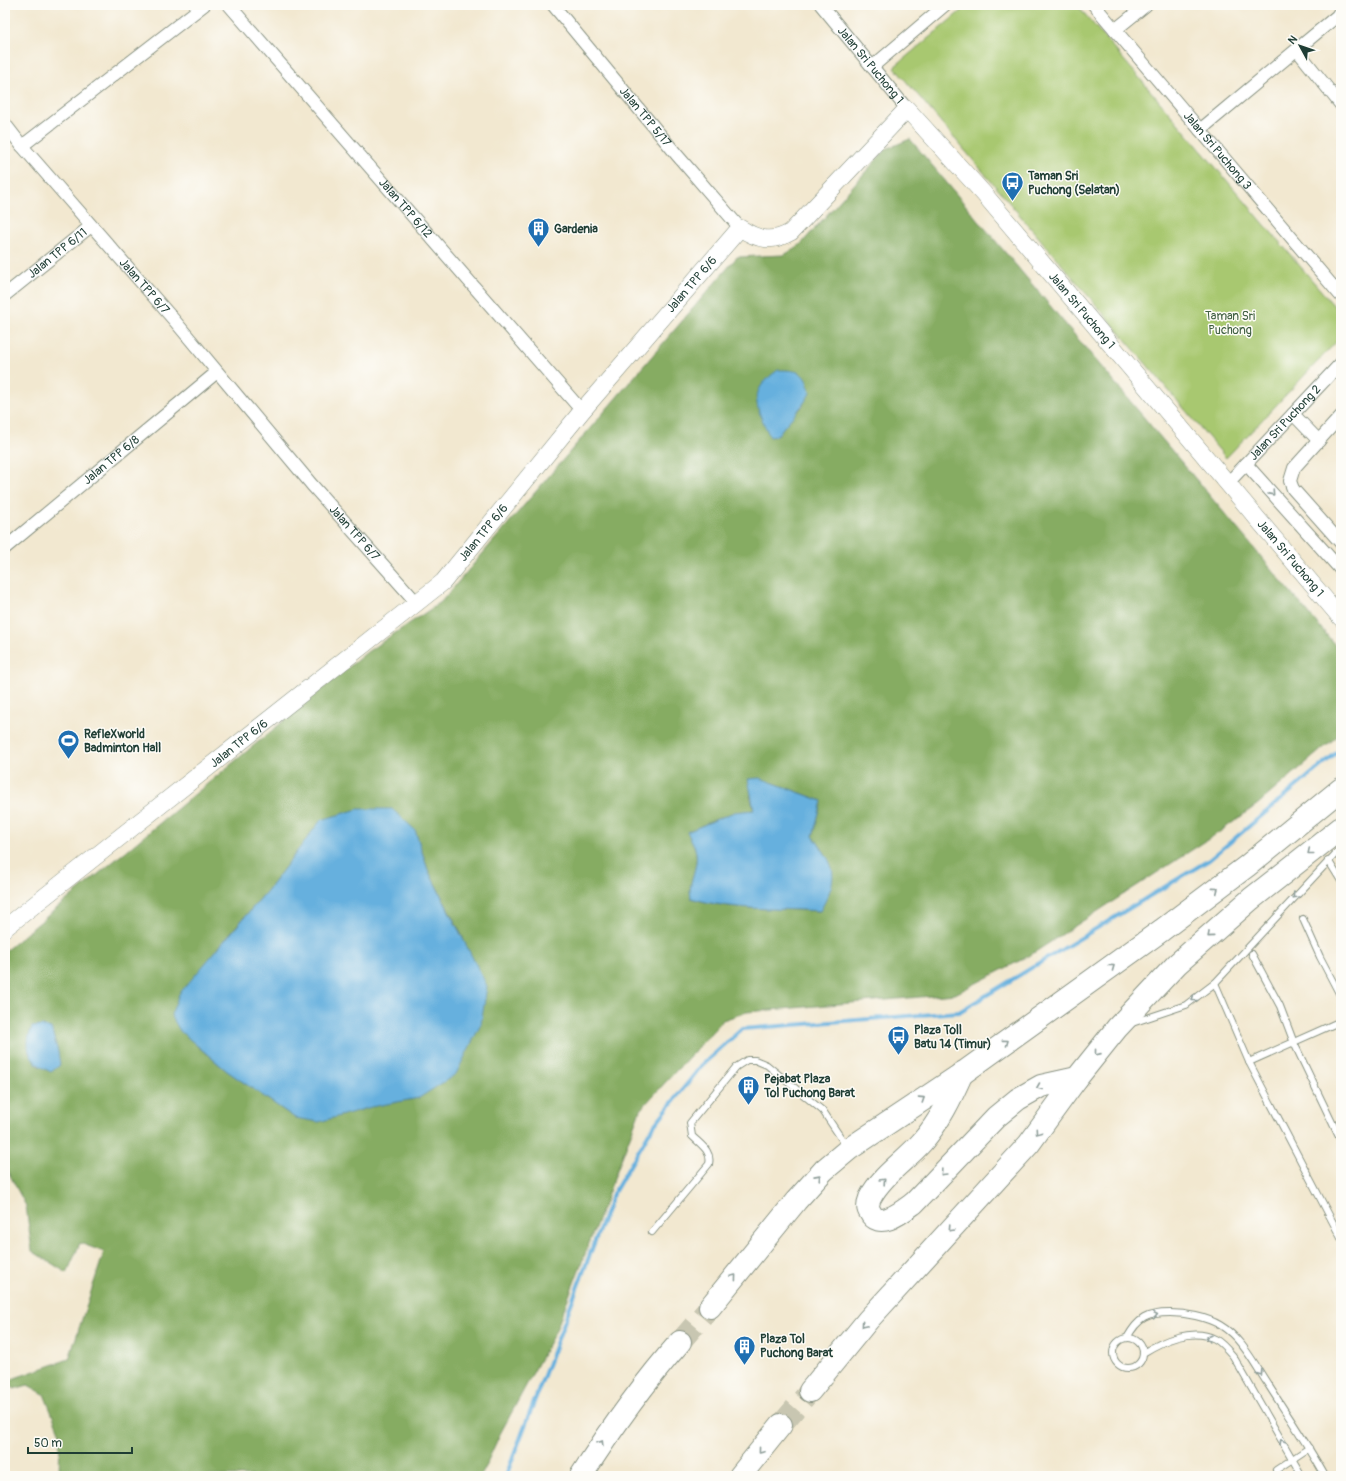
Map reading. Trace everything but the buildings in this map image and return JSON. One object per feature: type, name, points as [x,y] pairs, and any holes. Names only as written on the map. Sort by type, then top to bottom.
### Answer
[{"type":"highway","points":[[710,1307],[824,1170],[849,1149],[963,1073],[1109,969],[1241,871],[1341,789]]},
{"type":"highway","points":[[810,1391],[878,1310],[1029,1144],[1077,1078],[1117,1028],[1177,964],[1251,899],[1341,828]]},
{"type":"highway","points":[[963,1073],[937,1123],[922,1141],[879,1185],[869,1199],[868,1208],[872,1216],[878,1220],[887,1219],[898,1215],[914,1203],[996,1117],[1025,1093],[1041,1086],[1077,1078]]},
{"type":"highway","points":[[581,1476],[606,1436],[643,1386],[680,1342]]},
{"type":"highway","points":[[740,1476],[781,1425]]},
{"type":"street","points":[[22,146],[204,5]]},
{"type":"street","name":"Jalan TPP 6/12","points":[[229,5],[582,411]]},
{"type":"street","name":"Jalan TPP 5/17","points":[[553,5],[677,155],[740,228]]},
{"type":"street","name":"Jalan Sri Puchong 1","points":[[821,5],[907,109],[984,194],[1341,618]]},
{"type":"street","points":[[872,67],[945,5]]},
{"type":"street","name":"Jalan Sri Puchong 3","points":[[1094,5],[1341,296]]},
{"type":"street","points":[[1115,30],[1146,5]]},
{"type":"street","points":[[1200,130],[1337,16],[1341,10]]},
{"type":"street","points":[[1297,50],[1341,105]]},
{"type":"street","points":[[740,228],[759,239],[771,240],[791,232],[907,109]]},
{"type":"street","name":"Jalan TPP 6/7","points":[[5,124],[22,146],[217,372],[312,485],[417,603]]},
{"type":"street","name":"Jalan TPP 6/11","points":[[5,295],[91,226]]},
{"type":"street","name":"Jalan TPP 6/6","points":[[5,928],[442,582],[582,411],[740,228]]},
{"type":"street","name":"Jalan Sri Puchong 2","points":[[1228,483],[1341,363]]},
{"type":"street","name":"Jalan TPP 6/8","points":[[5,548],[217,372]]},
{"type":"street","points":[[1293,414],[1319,441]]},
{"type":"street","points":[[1341,416],[1294,468],[1290,481],[1293,488],[1341,543]]},
{"type":"street","points":[[1246,464],[1340,567]]},
{"type":"lane","points":[[1117,1028],[1186,1005],[1215,982],[1328,860],[1341,848]]},
{"type":"lane","points":[[1328,860],[1341,881]]},
{"type":"lane","points":[[1303,919],[1320,957],[1341,997]]},
{"type":"lane","points":[[1252,954],[1280,1006],[1294,1043],[1341,1141]]},
{"type":"lane","points":[[1215,982],[1249,1062],[1341,1238]]},
{"type":"lane","points":[[1249,1062],[1341,1022]]},
{"type":"lane","points":[[652,1232],[709,1164],[711,1157],[708,1150],[692,1136],[690,1123],[736,1067],[742,1063],[755,1060],[767,1065],[823,1111],[849,1149]]},
{"type":"lane","points":[[1127,1338],[1134,1325],[1145,1316],[1159,1313],[1179,1313],[1220,1324],[1234,1336],[1247,1353],[1309,1448],[1325,1476]]},
{"type":"lane","points":[[1144,1353],[1140,1344],[1136,1340],[1127,1338],[1118,1342],[1113,1351],[1115,1361],[1118,1365],[1127,1369],[1140,1363],[1144,1353],[1172,1339],[1196,1334],[1214,1338],[1233,1356],[1302,1476]]},
{"type":"lane","points":[[1276,1470],[1309,1448]]},
{"type":"green space","name":"Taman Sri Puchong","points":[[968,5],[1077,5],[1341,314],[1341,337],[1226,458],[894,67]]},
{"type":"green space","points":[[910,139],[1341,652],[1341,733],[1258,804],[1221,831],[1029,956],[955,994],[747,1012],[723,1020],[640,1110],[556,1330],[500,1434],[481,1476],[59,1476],[60,1434],[44,1394],[28,1385],[14,1389],[9,1380],[69,1359],[104,1252],[80,1243],[67,1273],[32,1251],[26,1206],[5,1166],[5,951],[367,652],[441,602],[737,257],[784,255],[800,245],[886,149]],"holes":[[[756,396],[804,405],[786,423],[777,436],[762,420]],[[774,783],[822,801],[813,836],[825,853],[820,911],[739,907],[691,898],[690,892],[696,864],[696,852],[687,832],[727,815],[754,810],[750,796]],[[415,830],[428,870],[463,937],[419,1098],[295,1118],[227,1071],[196,1045],[217,948],[267,891],[302,845]],[[51,1028],[58,1052],[39,1067],[28,1052]]]},
{"type":"water","points":[[778,370],[791,370],[800,373],[806,380],[810,393],[777,436],[770,437],[761,417],[757,400],[761,386]]},
{"type":"water","points":[[760,778],[822,801],[813,836],[831,864],[833,880],[831,889],[820,911],[739,907],[691,898],[690,892],[696,864],[696,852],[687,832],[734,812],[754,810],[748,779]]},
{"type":"water","points":[[358,809],[392,809],[415,830],[428,870],[487,986],[481,1024],[456,1074],[419,1098],[371,1107],[319,1122],[295,1118],[227,1071],[180,1031],[171,1015],[179,994],[267,891],[321,820]]},
{"type":"water","points":[[42,1026],[51,1028],[58,1052],[60,1065],[51,1072],[37,1064],[28,1048],[29,1035],[32,1027]]},
{"type":"waterway","points":[[506,1476],[612,1196],[652,1128],[702,1065],[742,1029],[959,1012],[1209,860],[1341,749]]},
{"type":"tunnel","points":[[680,1342],[710,1307]]},
{"type":"tunnel","points":[[781,1425],[810,1391]]},
{"type":"place","name":"Taman Sri Puchong (Selatan)","points":[[1012,202]]},
{"type":"place","name":"Gardenia","points":[[539,248]]},
{"type":"place","name":"RefleXworld Badminton Hall","points":[[69,760]]},
{"type":"place","name":"Plaza Toll Batu 14 (Timur)","points":[[898,1056]]},
{"type":"place","name":"Pejabat Plaza Tol Puchong Barat","points":[[748,1106]]},
{"type":"place","name":"Plaza Tol Puchong Barat","points":[[745,1366]]}]
